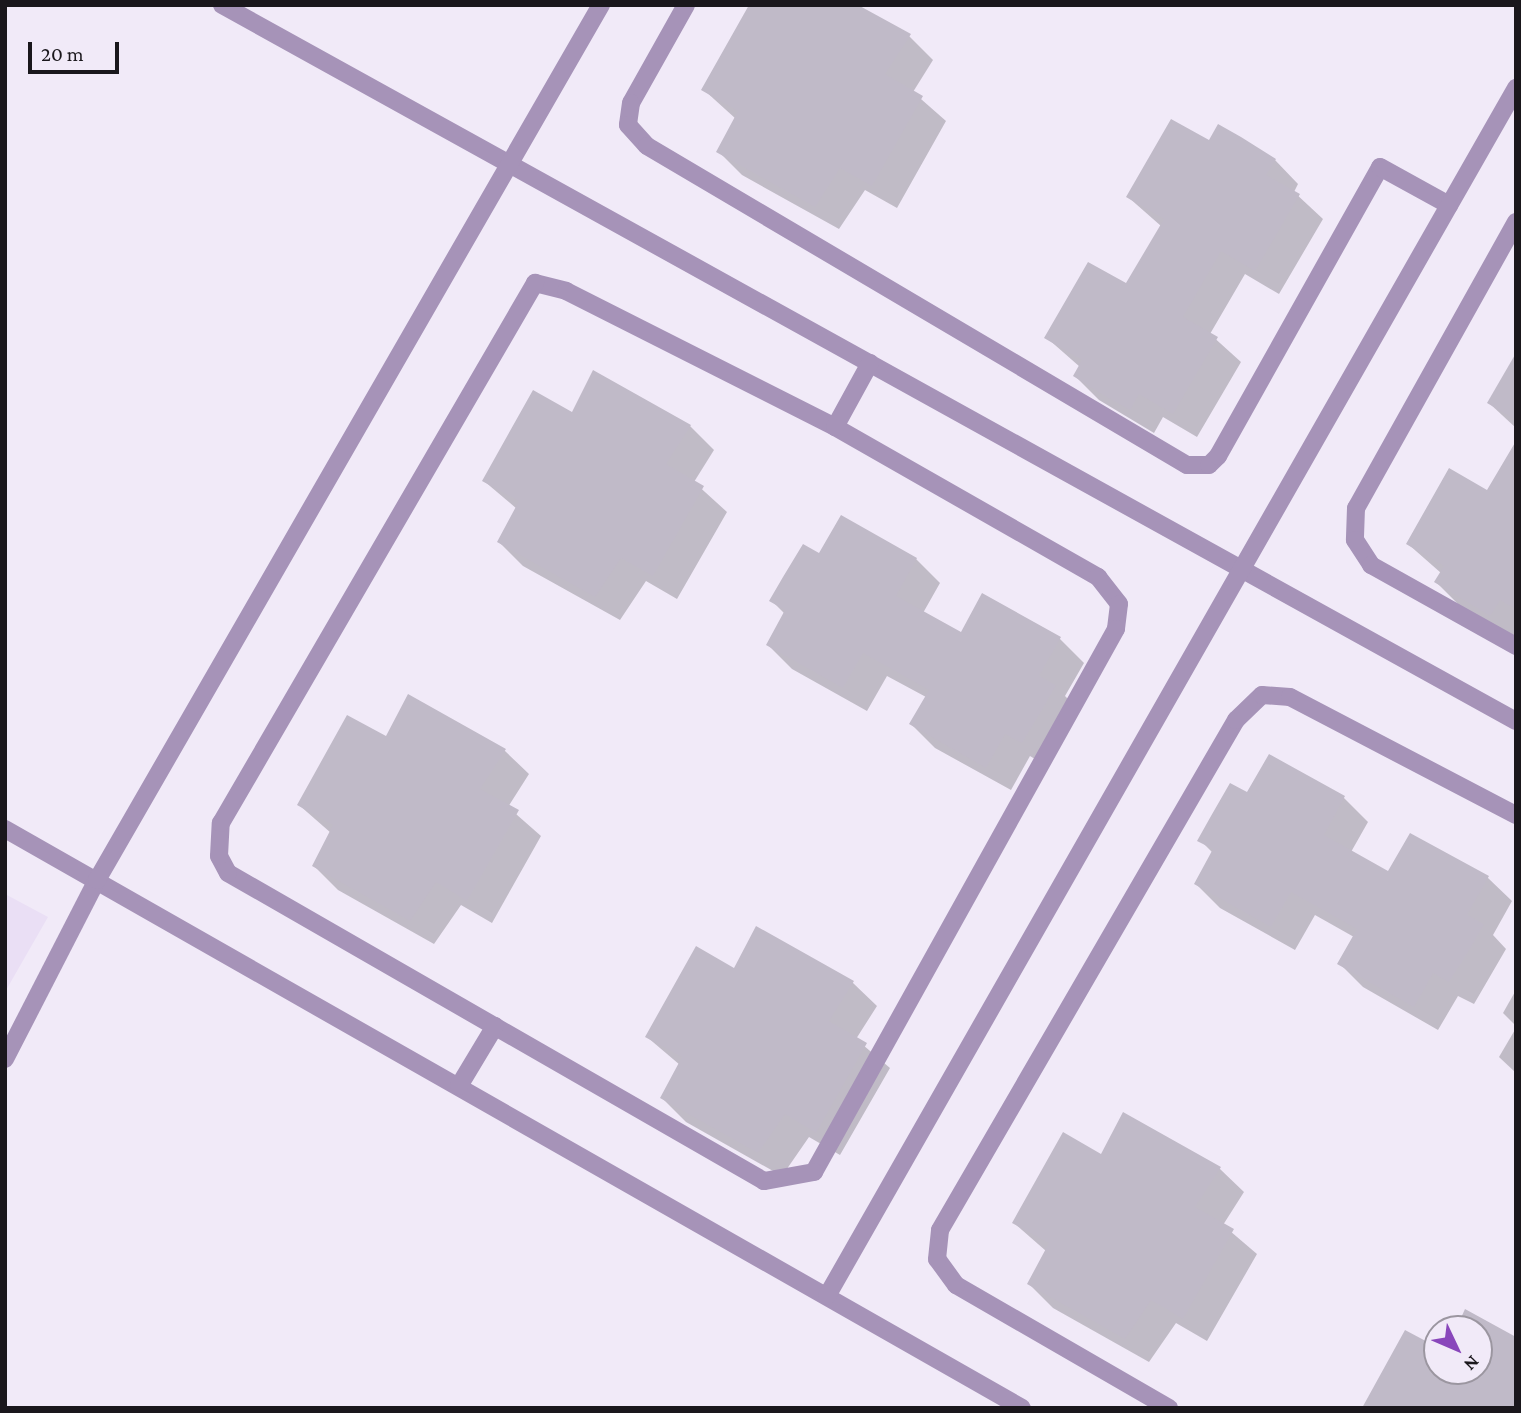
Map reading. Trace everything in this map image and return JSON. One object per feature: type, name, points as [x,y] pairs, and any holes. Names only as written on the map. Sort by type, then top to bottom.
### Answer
[{"type":"street","points":[[222,5],[1516,721]]},
{"type":"street","points":[[5,1059],[97,880],[512,167],[601,5]]},
{"type":"street","points":[[686,5],[631,103],[628,125],[647,146],[1187,465],[1209,465],[1218,456],[1380,167],[1449,205]]},
{"type":"street","points":[[827,1296],[1516,88]]},
{"type":"street","points":[[1516,222],[1356,508],[1355,540],[1371,565],[1516,646]]},
{"type":"street","points":[[535,284],[566,290],[835,427],[1098,577],[1119,604],[1116,629],[814,1172],[764,1181],[495,1027],[228,873],[219,856],[221,823],[535,284]]},
{"type":"street","points":[[835,427],[870,363]]},
{"type":"street","points":[[1169,1408],[956,1286],[937,1259],[940,1230],[1236,720],[1262,695],[1290,697],[1516,815]]},
{"type":"street","points":[[5,829],[1022,1408]]},
{"type":"street","points":[[459,1086],[495,1027]]},
{"type":"shaded area","points":[[5,894],[48,917],[5,992]]},
{"type":"building","points":[[749,5],[858,5],[911,34],[885,74],[923,96],[872,186],[840,168],[815,207],[716,152],[738,111],[701,90]]},
{"type":"building","points":[[1171,119],[1209,140],[1218,124],[1241,137],[1276,159],[1266,175],[1300,194],[1255,271],[1221,251],[1183,317],[1218,337],[1173,414],[1139,394],[1130,410],[1105,396],[1073,376],[1082,360],[1044,338],[1088,262],[1126,283],[1164,219],[1126,197]]},
{"type":"building","points":[[1516,353],[1516,420],[1487,403]]},
{"type":"building","points":[[593,370],[691,425],[666,464],[704,486],[653,576],[621,558],[595,597],[497,542],[519,501],[482,481],[533,390],[572,412]]},
{"type":"building","points":[[1516,441],[1516,609],[1500,600],[1490,616],[1434,582],[1444,566],[1406,544],[1449,468],[1487,490]]},
{"type":"building","points":[[841,515],[917,558],[896,596],[961,632],[982,593],[1061,637],[1039,676],[1056,685],[1043,708],[1022,743],[1005,734],[986,768],[909,724],[929,690],[863,653],[843,688],[766,645],[785,610],[769,601],[803,544],[819,553]]},
{"type":"building","points":[[408,694],[506,749],[480,789],[519,810],[467,901],[436,882],[410,921],[312,866],[333,825],[297,805],[347,715],[386,736]]},
{"type":"building","points":[[1269,754],[1345,796],[1324,835],[1388,871],[1410,833],[1489,876],[1467,915],[1484,924],[1471,947],[1449,982],[1433,973],[1414,1007],[1337,964],[1357,929],[1291,892],[1271,927],[1194,884],[1213,849],[1197,841],[1230,783],[1247,792]]},
{"type":"building","points":[[756,926],[854,981],[829,1021],[867,1043],[816,1133],[785,1114],[758,1153],[660,1098],[682,1057],[645,1037],[696,946],[734,968]]},
{"type":"building","points":[[1123,1112],[1221,1167],[1195,1207],[1234,1229],[1183,1319],[1151,1300],[1125,1339],[1027,1284],[1049,1243],[1012,1223],[1063,1132],[1101,1154]]},
{"type":"building","points":[[1465,1309],[1476,1315],[1462,1315]]},
{"type":"building","points":[[1493,1324],[1516,1337],[1516,1408],[1362,1408],[1405,1330],[1423,1340],[1423,1385],[1493,1385]]}]
